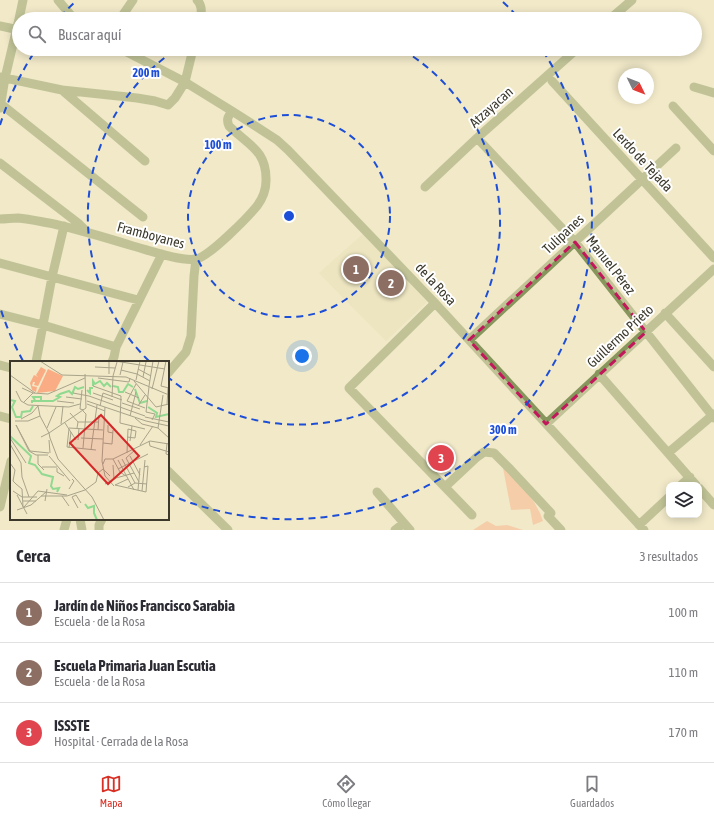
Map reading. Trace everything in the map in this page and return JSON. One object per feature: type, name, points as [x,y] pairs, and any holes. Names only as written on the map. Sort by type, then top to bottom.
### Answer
[{"type":"street","points":[[20,12],[23,0]]},
{"type":"street","points":[[58,0],[68,12]]},
{"type":"street","points":[[125,12],[133,0]]},
{"type":"street","points":[[197,0],[200,4],[201,12]]},
{"type":"street","points":[[618,12],[632,0]]},
{"type":"street","points":[[0,26],[12,29]]},
{"type":"street","points":[[12,49],[3,77],[0,106],[143,217]]},
{"type":"street","name":"de la Rosa","points":[[135,56],[185,82],[277,140],[288,150],[436,303],[641,527]]},
{"type":"street","points":[[3,77],[62,90],[137,98],[168,105],[175,98],[185,82],[191,56]]},
{"type":"street","name":"Atzayacan","points":[[425,187],[477,138],[569,56]]},
{"type":"street","name":"Lerdo de Tejada","points":[[552,80],[714,258]]},
{"type":"street","points":[[694,87],[714,93]]},
{"type":"street","points":[[62,90],[145,161]]},
{"type":"street","points":[[673,106],[713,149]]},
{"type":"street","name":"Framboyanes","points":[[0,219],[17,218],[64,226],[184,259],[196,259],[209,253],[250,214],[262,200],[266,188],[267,171],[263,160],[257,150],[229,126],[227,122],[232,111]]},
{"type":"street","name":"Manuel Pérez","points":[[477,138],[575,242],[713,416]]},
{"type":"street","name":"Tulipanes","points":[[469,340],[676,148]]},
{"type":"street","points":[[0,163],[78,223],[86,231]]},
{"type":"street","points":[[36,361],[52,277],[64,226]]},
{"type":"street","points":[[112,361],[116,346],[162,254]]},
{"type":"street","points":[[169,372],[186,352],[191,336],[196,259]]},
{"type":"street","points":[[0,262],[138,300]]},
{"type":"street","name":"Guillermo Prieto","points":[[546,424],[714,269]]},
{"type":"street","points":[[436,303],[349,388],[472,515]]},
{"type":"street","points":[[665,313],[714,367]]},
{"type":"street","points":[[0,314],[43,324],[116,346]]},
{"type":"street","points":[[0,365],[10,368]]},
{"type":"street","points":[[599,374],[694,482]]},
{"type":"street","points":[[0,416],[10,419]]},
{"type":"street","points":[[668,452],[713,416]]},
{"type":"street","points":[[445,487],[484,452],[494,453],[510,469],[561,530]]},
{"type":"street","points":[[0,507],[8,467]]},
{"type":"street","points":[[169,472],[228,530]]},
{"type":"street","points":[[685,482],[690,477]]},
{"type":"street","points":[[702,491],[714,505]]},
{"type":"street","points":[[377,492],[407,526],[395,530]]},
{"type":"street","points":[[641,527],[666,500]]},
{"type":"street","points":[[64,530],[67,520]]},
{"type":"street","points":[[80,520],[82,530]]},
{"type":"street","points":[[99,530],[99,525],[102,520]]},
{"type":"highlighted area","points":[[575,242],[646,332],[546,424],[469,340]]},
{"type":"shaded area","points":[[364,233],[427,302],[386,341],[319,273]]},
{"type":"shaded area","points":[[503,468],[514,476],[534,502],[543,521],[533,525],[530,509],[511,510]]},
{"type":"shaded area","points":[[487,521],[496,526],[507,525],[523,530],[473,530]]},
{"type":"place","name":"Jardín de Niños Francisco Sarabia","points":[[356,269]]},
{"type":"place","name":"Escuela Primaria Juan Escutia","points":[[391,283]]},
{"type":"place","name":"ISSSTE","points":[[441,458]]}]
